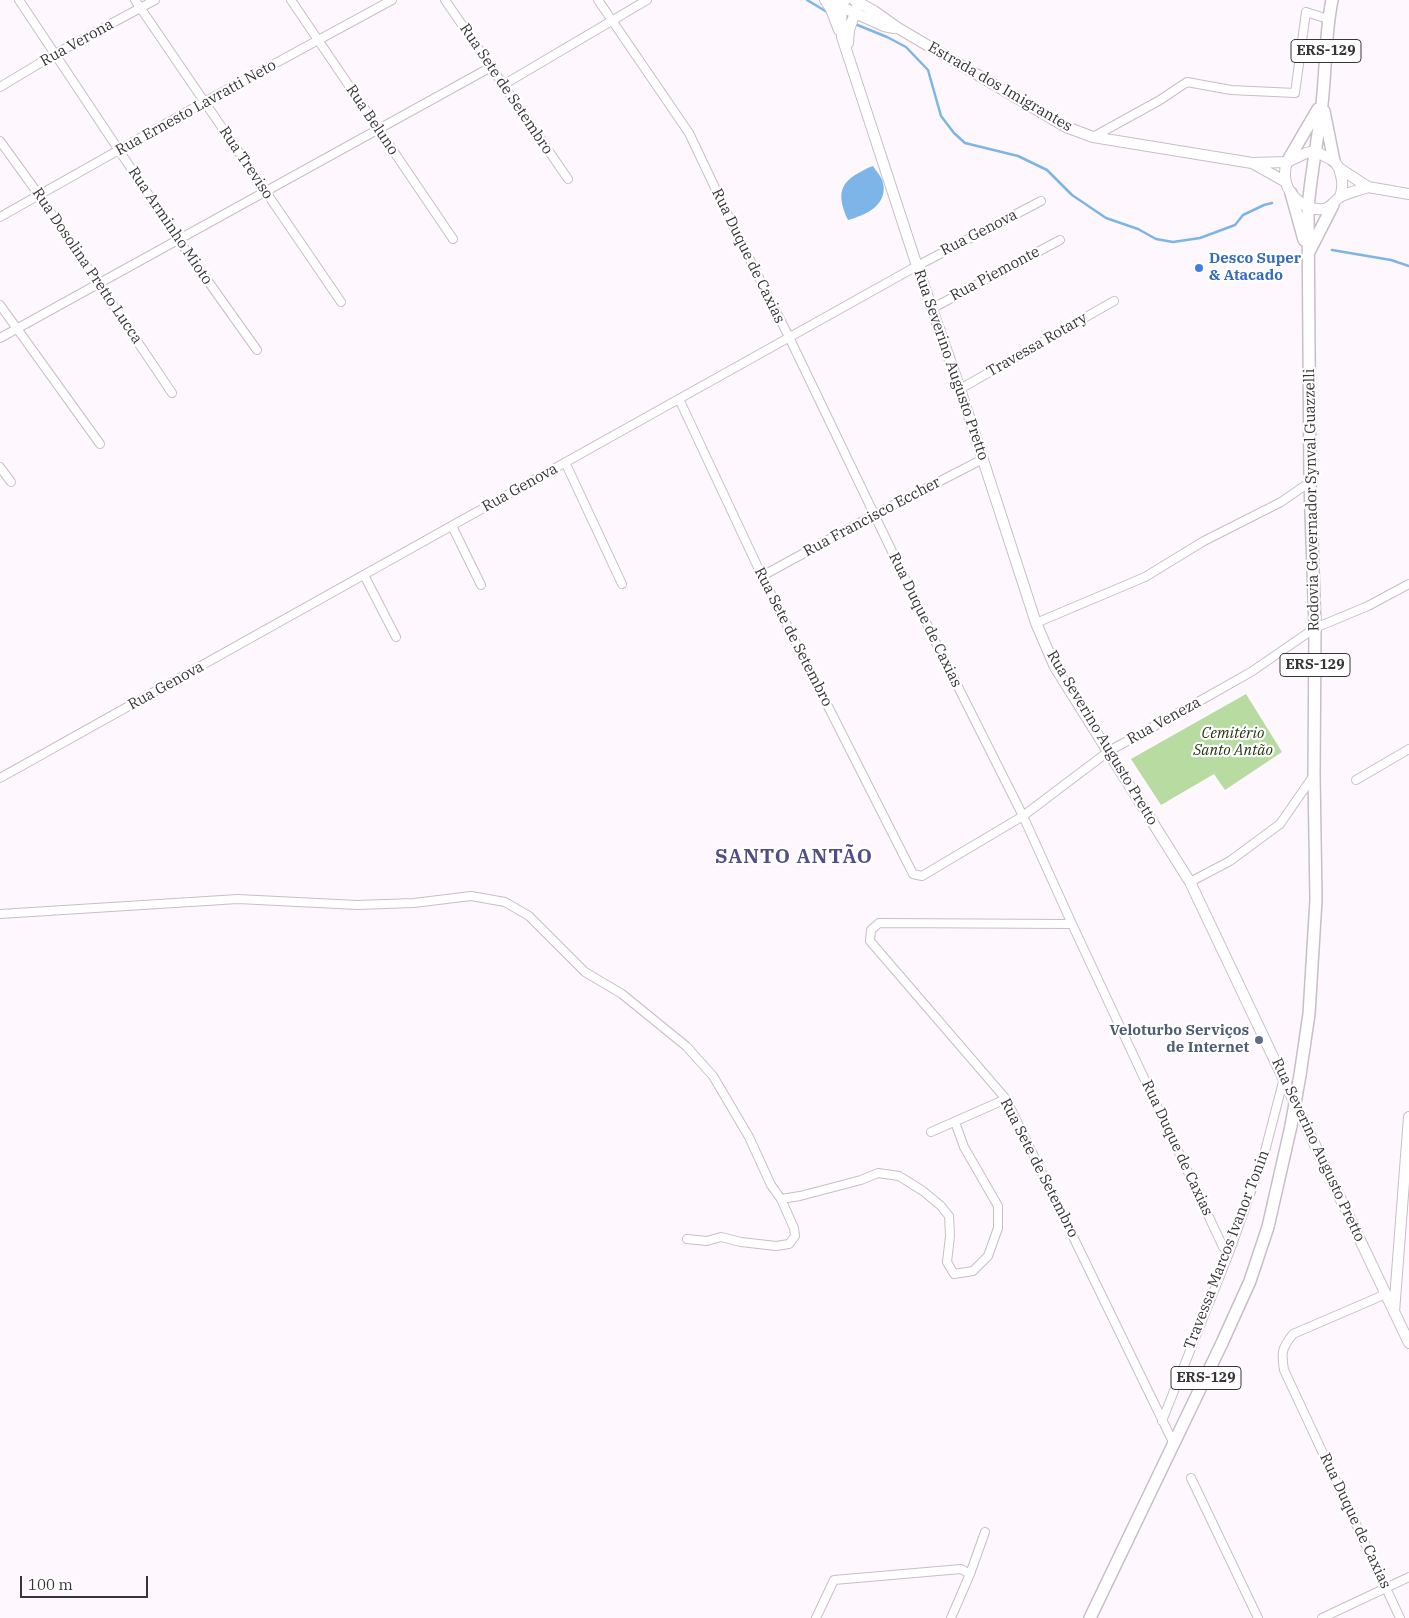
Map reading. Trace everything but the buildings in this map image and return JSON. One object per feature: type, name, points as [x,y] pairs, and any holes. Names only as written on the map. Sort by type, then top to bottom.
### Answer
[{"type":"main road","name":"Rodovia Governador Synval Guazzelli","points":[[1090,1618],[1250,1281],[1268,1226],[1291,1126],[1300,1075],[1309,1014],[1316,909],[1314,774],[1315,628],[1310,482],[1308,208],[1310,180],[1322,103],[1328,19],[1332,0]]},
{"type":"main road","points":[[1287,162],[1322,103]]},
{"type":"main road","points":[[1322,103],[1337,164]]},
{"type":"main road","points":[[1291,193],[1308,254]]},
{"type":"main road","points":[[1308,254],[1336,201]]},
{"type":"street","name":"Rua Arminho Mioto","points":[[19,0],[178,239],[257,350]]},
{"type":"street","name":"Rua Treviso","points":[[135,0],[341,302]]},
{"type":"street","name":"Rua Verona","points":[[0,87],[55,54],[155,0]]},
{"type":"street","name":"Rua Beluno","points":[[291,0],[453,239]]},
{"type":"street","name":"Rua Ernesto Lavratti Neto","points":[[0,217],[204,102],[392,0]]},
{"type":"street","name":"Rua Sete de Setembro","points":[[445,0],[568,179]]},
{"type":"street","name":"Rua Duque de Caxias","points":[[598,0],[689,133],[936,643],[1023,816],[1223,1247],[1229,1253]]},
{"type":"street","points":[[503,85],[647,0]]},
{"type":"street","points":[[842,28],[854,15],[857,1]]},
{"type":"street","name":"Estrada dos Imigrantes","points":[[857,1],[898,28],[1066,127],[1093,137],[1252,163],[1287,162]]},
{"type":"street","points":[[835,4],[842,28]]},
{"type":"street","name":"Estrada dos Imigrantes","points":[[835,4],[854,15],[884,26],[898,28]]},
{"type":"street","points":[[1093,137],[1160,100],[1187,82],[1231,90],[1295,93],[1306,12],[1328,19]]},
{"type":"street","name":"Rua Severino Augusto Pretto","points":[[842,28],[847,52],[1036,623],[1055,667],[1190,882],[1409,1343]]},
{"type":"street","points":[[0,338],[491,67]]},
{"type":"street","name":"Rua Dosolina Pretto Lucca","points":[[0,141],[39,195],[172,393]]},
{"type":"street","points":[[1368,188],[1336,201],[1324,209],[1308,208],[1291,193],[1284,172],[1287,162],[1315,152],[1337,164],[1368,188],[1409,194]]},
{"type":"street","name":"Estrada dos Imigrantes","points":[[1252,163],[1286,182]]},
{"type":"street","points":[[1336,201],[1343,188],[1343,181],[1337,164]]},
{"type":"street","name":"Rua Genova","points":[[0,778],[788,337],[1041,201]]},
{"type":"street","name":"Rua Piemonte","points":[[931,309],[1060,240]]},
{"type":"street","name":"Travessa Rotary","points":[[960,389],[1114,301]]},
{"type":"street","points":[[0,305],[100,444]]},
{"type":"street","name":"Rua Sete de Setembro","points":[[678,399],[762,576],[913,874]]},
{"type":"street","name":"Rua Francisco Eccher","points":[[762,576],[874,515],[983,459]]},
{"type":"street","points":[[565,462],[622,584]]},
{"type":"street","points":[[0,467],[11,482]]},
{"type":"street","points":[[1036,623],[1146,577],[1204,541],[1281,502],[1310,482]]},
{"type":"street","points":[[452,526],[481,585]]},
{"type":"street","points":[[364,575],[396,637]]},
{"type":"street","name":"Rua Veneza","points":[[913,874],[922,876],[1023,816],[1109,751],[1189,708],[1250,672],[1315,628],[1368,606],[1409,584]]},
{"type":"street","points":[[1356,780],[1409,749]]},
{"type":"street","points":[[1190,882],[1230,861],[1280,824],[1314,774]]},
{"type":"street","points":[[0,914],[238,899],[357,905],[414,903],[471,896],[505,902],[529,916],[585,972],[622,994],[686,1046],[712,1076],[749,1137],[771,1185],[781,1200],[794,1228],[795,1236],[789,1244],[776,1246],[742,1242],[721,1237],[707,1241],[687,1239]]},
{"type":"street","name":"Rua Sete de Setembro","points":[[1072,924],[879,923],[871,930],[870,941],[1006,1099],[1174,1444]]},
{"type":"street","name":"Travessa Marcos Ivanor Tonin","points":[[1162,1421],[1229,1253],[1264,1156],[1284,1078]]},
{"type":"street","points":[[932,1132],[1006,1099]]},
{"type":"street","points":[[1394,1312],[1409,1117]]},
{"type":"street","points":[[781,1200],[861,1180],[878,1173],[900,1176],[923,1191],[941,1206],[949,1216],[950,1236],[946,1262],[954,1274],[973,1271],[988,1256],[998,1228],[998,1206],[964,1148],[955,1122]]},
{"type":"street","name":"Rua Duque de Caxias","points":[[1386,1294],[1293,1334],[1283,1346],[1282,1357],[1284,1370],[1400,1618]]},
{"type":"street","points":[[1191,1478],[1258,1618]]},
{"type":"street","points":[[950,1618],[970,1574],[985,1532]]},
{"type":"street","points":[[816,1618],[834,1580],[961,1569],[970,1574]]},
{"type":"street","points":[[1322,1618],[1409,1577]]},
{"type":"green space","name":"Cemitério Santo Antão","points":[[1246,694],[1282,752],[1225,790],[1214,774],[1161,805],[1131,759]]},
{"type":"water","points":[[873,166],[882,181],[884,191],[882,197],[874,208],[848,220],[843,207],[842,190],[855,175]]},
{"type":"waterway","points":[[807,0],[827,12]]},
{"type":"waterway","points":[[855,24],[906,47],[928,70],[941,116],[954,133],[965,143],[1018,156],[1047,170],[1072,195],[1106,218],[1138,229],[1156,239],[1173,242],[1200,238],[1235,225],[1243,215],[1272,203]]},
{"type":"waterway","points":[[1332,250],[1391,260],[1409,266]]},
{"type":"place","name":"Desco Super & Atacado","points":[[1199,268]]},
{"type":"place","name":"Veloturbo Serviços de Internet","points":[[1259,1040]]},
{"type":"district","name":"SANTO ANTÃO","points":[[794,857]]}]
